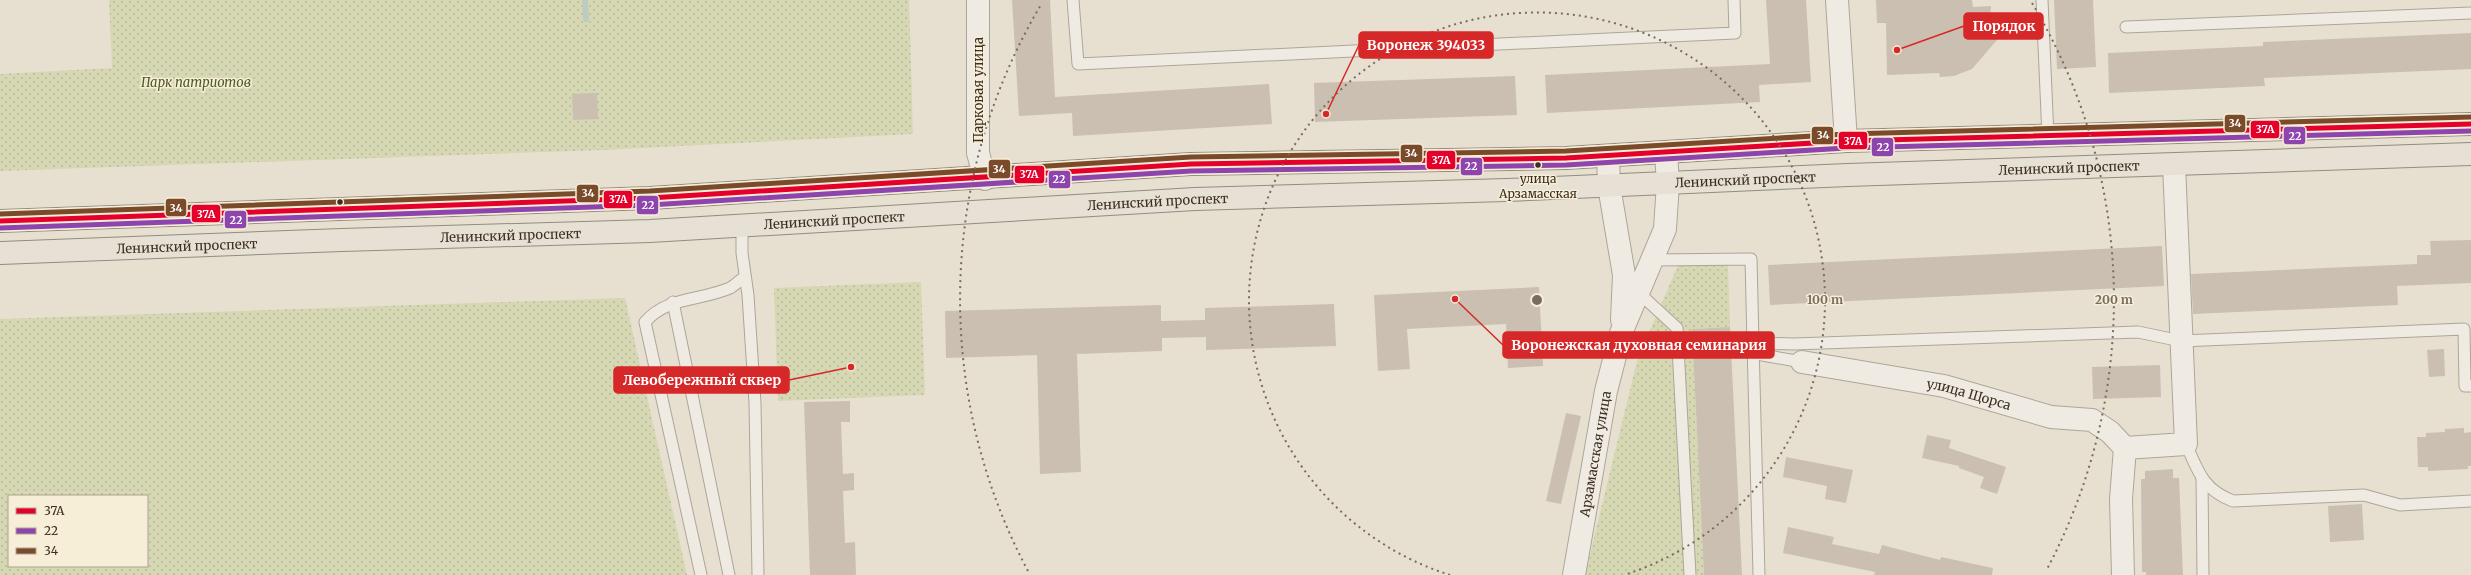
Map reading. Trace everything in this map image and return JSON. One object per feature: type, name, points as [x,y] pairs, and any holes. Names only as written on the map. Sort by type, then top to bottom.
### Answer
[{"type":"main road","points":[[0,221],[650,198],[742,191],[985,178],[1191,164],[1608,156],[1846,141],[2471,124]]},
{"type":"main road","name":"Ленинский проспект","points":[[0,253],[342,240],[650,231],[1195,199],[1609,186],[1848,175],[2471,154]]},
{"type":"main road","points":[[742,191],[742,225]]},
{"type":"street","name":"Парковая улица","points":[[978,0],[978,153],[985,178]]},
{"type":"street","points":[[1837,0],[1846,141]]},
{"type":"street","name":"Ленинский проспект","points":[[1666,153],[1668,183]]},
{"type":"street","name":"Арзамасская улица","points":[[1608,156],[1609,186],[1624,275],[1621,333]]},
{"type":"street","points":[[2123,575],[2121,499],[2125,448],[2186,444],[2174,165]]},
{"type":"street","name":"Арзамасская улица","points":[[1574,575],[1606,390],[1621,333],[1654,260],[1666,229],[1668,183]]},
{"type":"street","name":"улица Щорса","points":[[1802,362],[1944,386],[2051,417],[2092,420],[2110,432],[2125,448]]},
{"type":"lane","points":[[1073,0],[1078,64],[1735,32],[1734,0]]},
{"type":"lane","points":[[2042,0],[2048,136]]},
{"type":"lane","points":[[2126,27],[2471,13]]},
{"type":"lane","points":[[742,225],[742,253],[748,295],[755,403],[758,575]]},
{"type":"lane","points":[[1654,260],[1751,259],[1752,348],[1759,575]]},
{"type":"lane","points":[[701,575],[645,322],[654,312],[673,302],[730,288],[745,276]]},
{"type":"lane","points":[[1639,293],[1677,328],[1690,575]]},
{"type":"lane","points":[[673,302],[729,575]]},
{"type":"lane","points":[[1752,348],[1794,344],[2138,332],[2181,341],[2464,329],[2465,386],[2471,386]]},
{"type":"lane","points":[[1752,348],[1802,362]]},
{"type":"lane","points":[[2186,444],[2202,478],[2217,495],[2233,501],[2364,495],[2400,505],[2471,500]]},
{"type":"lane","points":[[2202,478],[2203,575]]},
{"type":"green space","name":"Парк патриотов","points":[[109,0],[909,0],[913,134],[604,150],[0,171],[0,74],[112,68]]},
{"type":"green space","points":[[1728,263],[1730,327],[1692,329],[1704,575],[1585,575],[1637,361],[1678,265]]},
{"type":"green space","points":[[921,282],[925,395],[778,401],[774,288]]},
{"type":"green space","points":[[625,298],[687,575],[0,575],[0,319]]},
{"type":"building","points":[[1012,0],[1050,0],[1055,97],[1269,84],[1272,124],[1073,136],[1072,113],[1019,116]]},
{"type":"building","points":[[1766,0],[1806,0],[1811,82],[1759,85],[1760,102],[1547,113],[1545,75],[1770,64]]},
{"type":"building","points":[[1876,0],[1972,0],[1973,7],[1991,6],[1990,20],[1985,33],[1997,40],[1972,69],[1954,76],[1940,77],[1939,73],[1887,75],[1886,23],[1877,23]]},
{"type":"building","points":[[2054,0],[2093,0],[2096,67],[2057,69]]},
{"type":"building","points":[[2471,33],[2471,69],[2264,78],[2265,86],[2109,93],[2108,53],[2263,46],[2263,42]]},
{"type":"building","points":[[1515,76],[1517,115],[1315,122],[1314,83]]},
{"type":"building","points":[[597,93],[598,119],[573,120],[572,94]]},
{"type":"building","points":[[2471,240],[2471,283],[2397,286],[2398,305],[2193,314],[2191,274],[2417,264],[2417,255],[2431,255],[2430,241]]},
{"type":"building","points":[[2162,246],[2164,286],[1770,305],[1768,265]]},
{"type":"building","points":[[1539,287],[1543,366],[1508,368],[1506,324],[1407,329],[1410,369],[1378,371],[1374,295]]},
{"type":"building","points":[[1334,304],[1336,346],[1206,350],[1206,337],[1162,338],[1162,351],[1077,354],[1081,472],[1040,474],[1037,355],[946,358],[945,311],[1161,305],[1161,321],[1205,320],[1205,308]]},
{"type":"building","points":[[1730,327],[1742,575],[1704,575],[1692,329]]},
{"type":"building","points":[[2444,349],[2445,376],[2429,377],[2427,350]]},
{"type":"building","points":[[2160,365],[2161,397],[2093,399],[2092,367]]},
{"type":"building","points":[[850,401],[850,422],[841,422],[843,474],[854,473],[854,490],[843,491],[845,543],[855,542],[856,575],[810,575],[804,402]]},
{"type":"building","points":[[1566,413],[1581,416],[1561,504],[1546,501]]},
{"type":"building","points":[[2464,428],[2464,433],[2471,432],[2471,466],[2468,466],[2468,469],[2428,471],[2428,467],[2418,467],[2417,437],[2426,437],[2426,433],[2445,432],[2445,429]]},
{"type":"building","points":[[1927,435],[1951,440],[1949,448],[2006,467],[1997,494],[1980,488],[1984,477],[1959,468],[1959,466],[1922,458]]},
{"type":"building","points":[[1786,457],[1853,470],[1846,503],[1825,499],[1827,486],[1783,477]]},
{"type":"building","points":[[2173,469],[2173,478],[2179,478],[2183,575],[2146,575],[2146,572],[2142,572],[2141,479],[2145,479],[2145,471]]},
{"type":"building","points":[[2362,504],[2364,540],[2330,542],[2328,506]]},
{"type":"building","points":[[1788,527],[1834,537],[1832,544],[1879,554],[1882,545],[1940,560],[1941,557],[1993,568],[1992,575],[1874,575],[1875,572],[1783,553]]},
{"type":"waterway","points":[[585,0],[586,19]]},
{"type":"transit line","name":"34","points":[[0,214],[650,191],[1191,157],[1566,151],[1846,134],[2471,117]]},
{"type":"transit line","name":"37А","points":[[0,221],[650,198],[1191,164],[1566,158],[1846,141],[2471,124]]},
{"type":"transit line","name":"22","points":[[0,228],[650,205],[1191,171],[1566,165],[1846,148],[2471,131]]},
{"type":"place","name":"Порядок","points":[[1897,50]]},
{"type":"place","name":"Воронеж 394033","points":[[1326,114]]},
{"type":"place","name":"улица Арзамасская","points":[[1538,165]]},
{"type":"place","name":"Воронежская духовная семинария","points":[[1455,299]]},
{"type":"place","name":"Левобережный сквер","points":[[851,367]]}]
